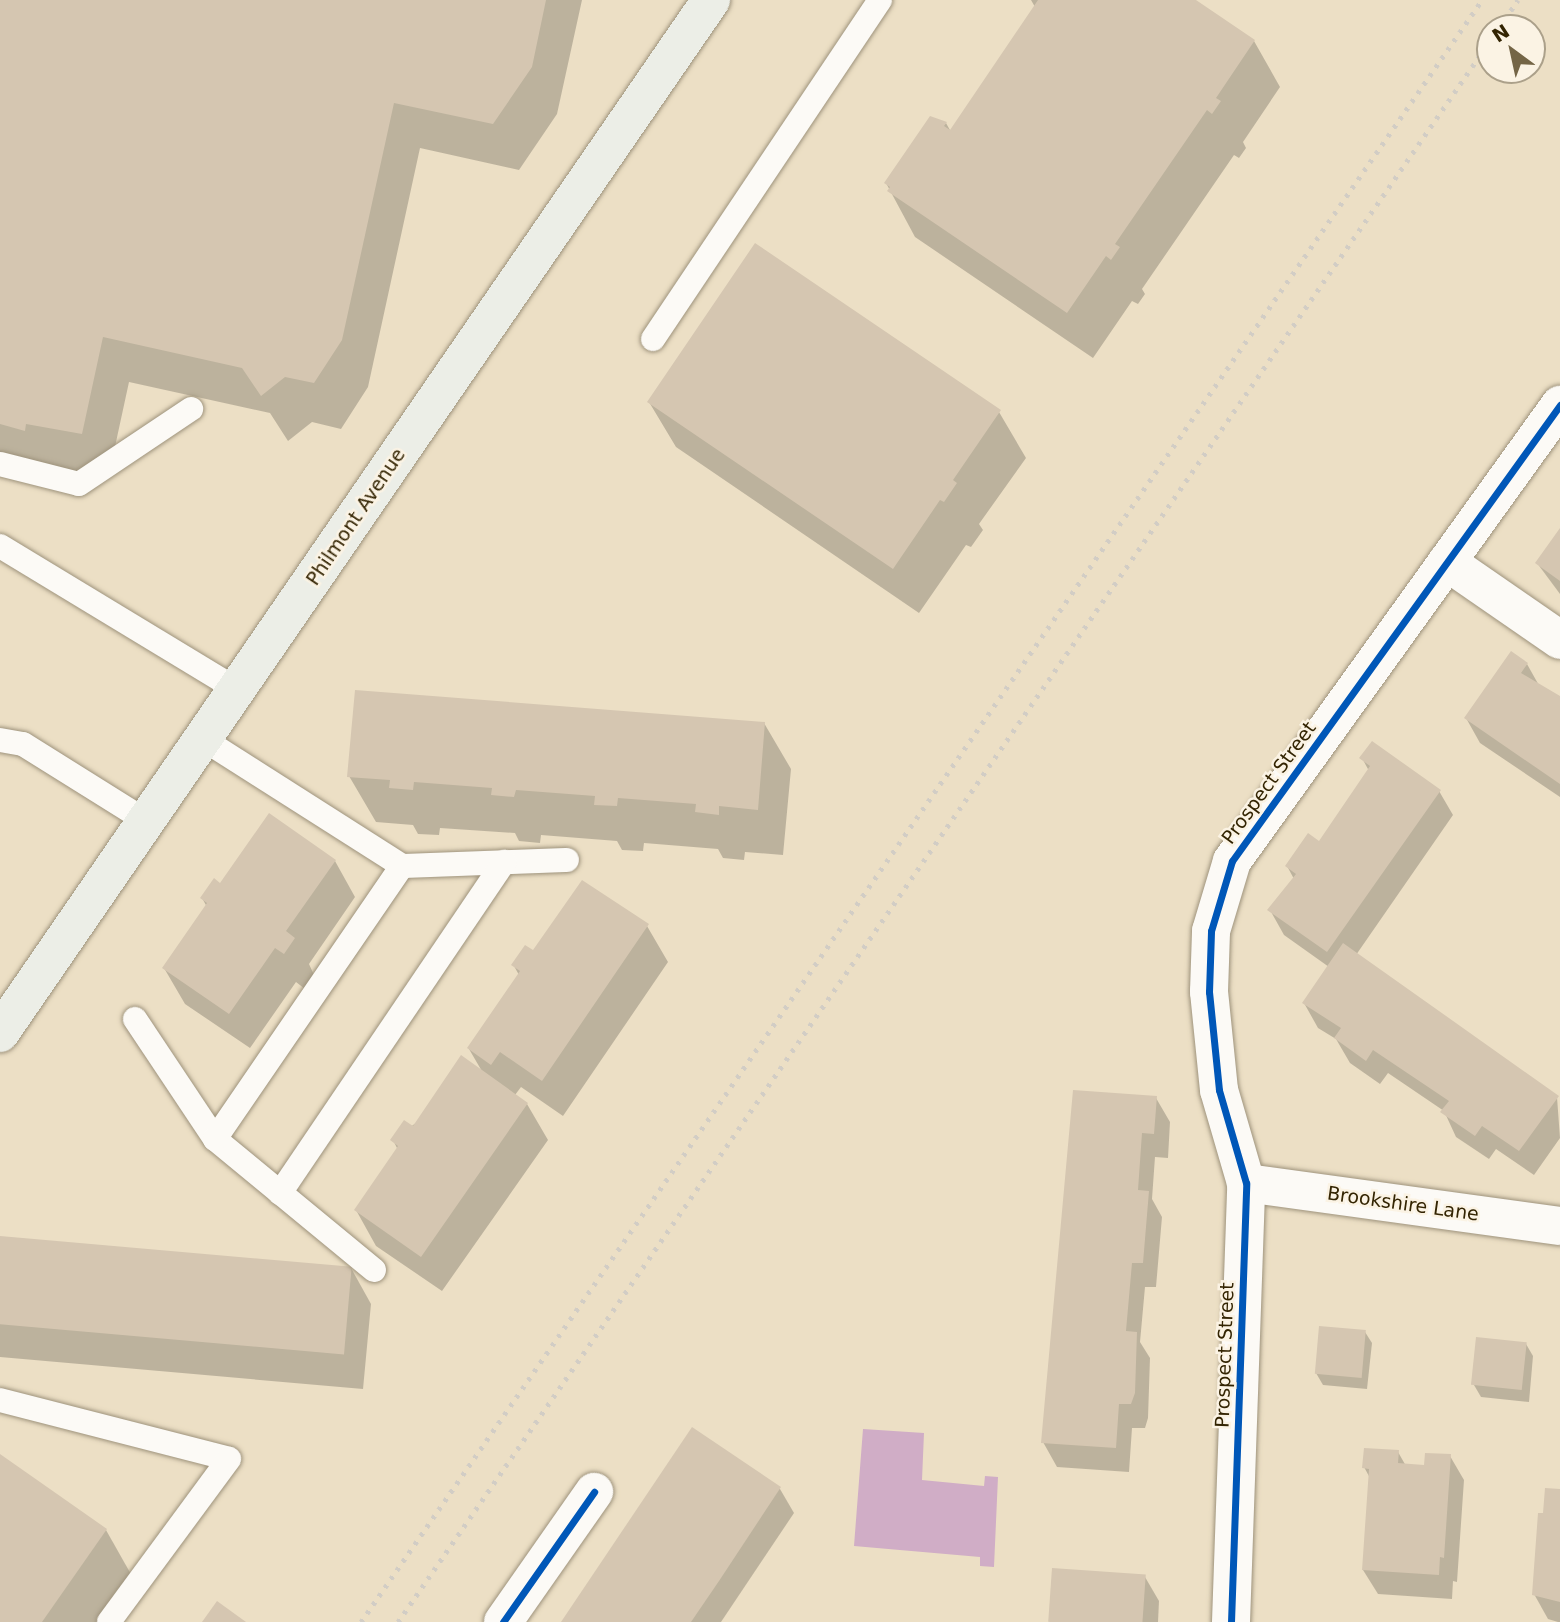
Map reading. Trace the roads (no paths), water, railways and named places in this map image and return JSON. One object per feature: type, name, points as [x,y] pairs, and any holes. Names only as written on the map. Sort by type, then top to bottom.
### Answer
[{"type":"main road","name":"Philmont Avenue","points":[[0,1033],[711,0]]},
{"type":"street","name":"Prospect Street","points":[[1231,1622],[1247,1183],[1219,1090],[1209,992],[1212,930],[1232,861],[1560,405]]},
{"type":"street","points":[[1447,562],[1560,640]]},
{"type":"street","name":"Brookshire Lane","points":[[1247,1183],[1560,1226]]},
{"type":"street","points":[[503,1622],[594,1492]]},
{"type":"lane","points":[[653,338],[880,0]]},
{"type":"lane","points":[[0,464],[79,484],[191,409]]},
{"type":"lane","points":[[0,546],[238,690]]},
{"type":"lane","points":[[203,739],[402,866],[567,860]]},
{"type":"lane","points":[[0,740],[23,744],[146,821]]},
{"type":"lane","points":[[279,1193],[504,862]]},
{"type":"lane","points":[[215,1139],[402,866]]},
{"type":"lane","points":[[135,1019],[215,1139],[373,1270]]},
{"type":"lane","points":[[0,1401],[229,1459],[109,1622]]},
{"type":"railway","points":[[361,1622],[1482,0]]},
{"type":"railway","points":[[1508,14],[1518,0]]},
{"type":"railway","points":[[398,1622],[1476,61]]}]
